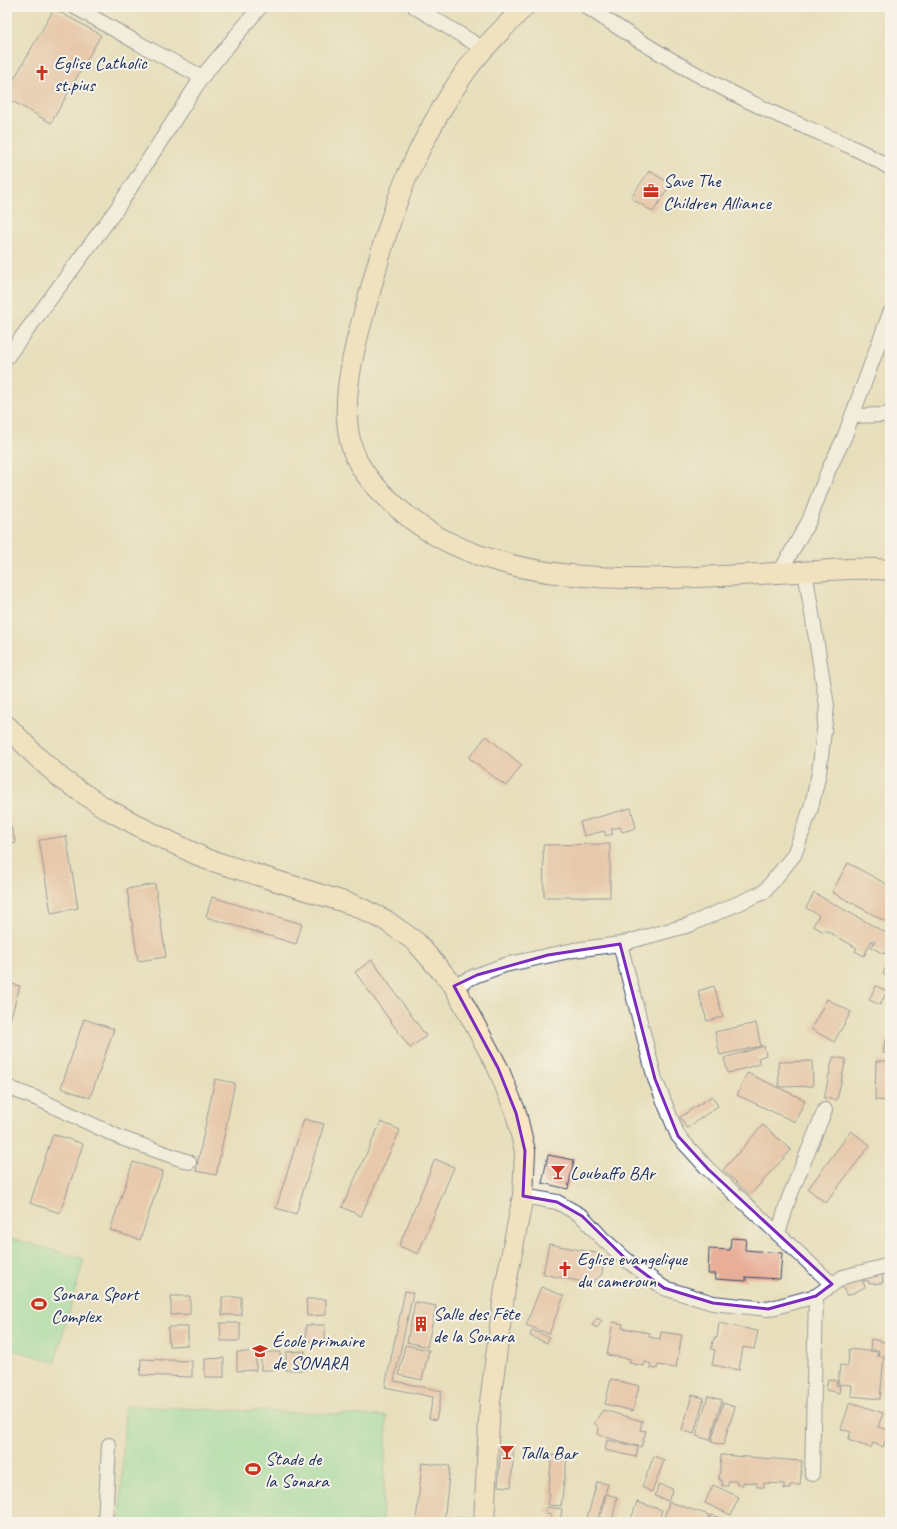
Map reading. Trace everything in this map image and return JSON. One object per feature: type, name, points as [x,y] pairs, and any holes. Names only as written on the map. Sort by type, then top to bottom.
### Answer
[{"type":"street","points":[[75,7],[136,42],[202,77]]},
{"type":"street","points":[[7,357],[116,210],[202,77],[260,7]]},
{"type":"street","points":[[415,7],[484,49]]},
{"type":"street","points":[[524,7],[484,49],[467,70],[447,100],[408,175],[385,242],[350,368],[347,394],[349,430],[356,458],[366,475],[383,494],[405,514],[433,534],[477,555],[518,567],[556,574],[658,578],[859,568],[890,570]]},
{"type":"street","points":[[587,7],[648,48],[696,74],[807,129],[860,151],[890,168]]},
{"type":"street","points":[[780,572],[809,521],[852,416],[890,313]]},
{"type":"street","points":[[852,416],[885,415],[890,413]]},
{"type":"street","points":[[454,986],[477,975],[506,965],[574,950],[620,944],[689,925],[764,892],[794,855],[811,808],[819,773],[827,706],[805,571]]},
{"type":"street","points":[[7,726],[36,756],[62,779],[106,808],[146,830],[206,859],[347,903],[385,920],[416,942],[454,986],[498,1068],[516,1112],[526,1151],[523,1196],[505,1288],[490,1402],[484,1522]]},
{"type":"street","points":[[620,944],[655,1079],[678,1136],[708,1169],[832,1284]]},
{"type":"street","points":[[7,1087],[38,1099],[121,1138],[189,1162]]},
{"type":"street","points":[[778,1234],[789,1198],[825,1110]]},
{"type":"street","points":[[523,1196],[557,1202],[582,1216],[602,1238],[629,1262],[664,1288],[713,1303],[768,1309],[816,1296],[843,1276],[890,1265]]},
{"type":"street","points":[[812,1474],[816,1296]]},
{"type":"street","points":[[106,1522],[109,1445]]},
{"type":"highlighted area","points":[[620,944],[655,1079],[678,1136],[708,1169],[832,1284],[816,1296],[768,1309],[713,1303],[664,1288],[629,1262],[582,1216],[557,1202],[523,1196],[525,1151],[516,1113],[498,1068],[454,986],[477,975],[548,955]]},
{"type":"green space","name":"Sonara Sport Complex","points":[[9,1238],[84,1259],[55,1362],[7,1348],[7,1246]]},
{"type":"green space","name":"Stade de la Sonara","points":[[125,1406],[387,1416],[382,1522],[120,1522]]},
{"type":"building","points":[[54,9],[101,35],[51,123],[7,98],[7,91]]},
{"type":"building","name":"Save The Children Alliance","points":[[649,171],[671,184],[653,212],[631,198]]},
{"type":"building","points":[[890,340],[890,359],[886,358]]},
{"type":"building","points":[[486,736],[522,765],[506,786],[469,758]]},
{"type":"building","points":[[631,808],[636,828],[622,832],[620,827],[611,829],[613,834],[606,836],[604,831],[584,836],[580,822]]},
{"type":"building","points":[[7,815],[16,843],[7,846]]},
{"type":"building","points":[[66,836],[78,908],[51,913],[39,840]]},
{"type":"building","points":[[610,844],[610,897],[544,897],[543,845]]},
{"type":"building","points":[[848,863],[890,886],[890,924],[832,892]]},
{"type":"building","points":[[155,884],[166,957],[138,961],[127,889]]},
{"type":"building","points":[[814,893],[890,935],[890,943],[884,954],[871,947],[875,941],[872,940],[864,956],[855,951],[857,948],[825,930],[824,932],[813,926],[819,915],[806,908]]},
{"type":"building","points":[[212,897],[302,924],[296,944],[206,917]]},
{"type":"building","points":[[372,960],[426,1036],[410,1048],[355,972]]},
{"type":"building","points":[[890,960],[890,978],[883,974]]},
{"type":"building","points":[[7,983],[20,986],[7,1030]]},
{"type":"building","points":[[714,986],[723,1017],[707,1021],[698,991]]},
{"type":"building","points":[[876,986],[887,991],[880,1005],[869,1000]]},
{"type":"building","points":[[827,999],[851,1012],[834,1042],[811,1029]]},
{"type":"building","points":[[84,1019],[114,1029],[90,1098],[61,1088]]},
{"type":"building","points":[[756,1023],[761,1046],[720,1055],[715,1032]]},
{"type":"building","points":[[885,1041],[890,1042],[890,1054],[883,1053]]},
{"type":"building","points":[[764,1046],[766,1055],[758,1058],[760,1064],[728,1073],[724,1058]]},
{"type":"building","points":[[833,1057],[846,1059],[837,1100],[824,1098]]},
{"type":"building","points":[[812,1061],[813,1086],[779,1087],[778,1062]]},
{"type":"building","points":[[876,1061],[890,1061],[890,1101],[875,1100]]},
{"type":"building","points":[[747,1073],[805,1100],[795,1122],[737,1095]]},
{"type":"building","points":[[215,1079],[235,1083],[216,1175],[196,1171]]},
{"type":"building","points":[[712,1096],[718,1106],[687,1128],[680,1117]]},
{"type":"building","points":[[304,1119],[324,1124],[296,1214],[276,1208]]},
{"type":"building","points":[[381,1122],[400,1130],[361,1216],[342,1207]]},
{"type":"building","points":[[763,1125],[791,1150],[750,1195],[723,1170]]},
{"type":"building","points":[[851,1131],[870,1145],[826,1203],[808,1189]]},
{"type":"building","points":[[53,1134],[83,1144],[60,1213],[30,1203]]},
{"type":"building","name":"Loubaffo BAr","points":[[548,1155],[574,1160],[568,1189],[542,1183]]},
{"type":"building","points":[[435,1159],[454,1167],[418,1254],[399,1246]]},
{"type":"building","points":[[133,1162],[163,1171],[140,1240],[110,1230]]},
{"type":"building","points":[[731,1238],[746,1239],[745,1250],[782,1253],[780,1279],[746,1277],[746,1281],[715,1279],[716,1274],[708,1274],[709,1249],[730,1250]]},
{"type":"building","points":[[549,1244],[596,1253],[601,1258],[603,1264],[602,1274],[593,1282],[588,1283],[543,1274]]},
{"type":"building","points":[[882,1272],[883,1283],[869,1284],[869,1281],[864,1281],[863,1275]]},
{"type":"building","points":[[851,1278],[853,1282],[861,1278],[865,1287],[847,1296],[841,1284]]},
{"type":"building","points":[[541,1287],[564,1296],[549,1334],[526,1325]]},
{"type":"building","points":[[405,1291],[413,1293],[394,1381],[442,1391],[436,1420],[429,1418],[433,1397],[385,1387]]},
{"type":"building","points":[[171,1296],[190,1296],[190,1314],[171,1315]]},
{"type":"building","points":[[222,1297],[241,1297],[241,1315],[222,1315]]},
{"type":"building","points":[[306,1299],[326,1299],[326,1315],[307,1316]]},
{"type":"building","name":"Salle des Fête de la Sonara","points":[[415,1302],[436,1306],[427,1347],[407,1342]]},
{"type":"building","points":[[597,1318],[602,1321],[597,1328],[592,1325]]},
{"type":"building","points":[[613,1322],[623,1324],[622,1328],[650,1333],[649,1337],[660,1339],[661,1332],[682,1335],[676,1368],[658,1365],[657,1369],[650,1368],[651,1364],[645,1362],[644,1366],[629,1363],[630,1359],[607,1355]]},
{"type":"building","points":[[220,1323],[240,1323],[240,1341],[221,1341]]},
{"type":"building","points":[[719,1323],[758,1331],[754,1349],[743,1347],[739,1370],[712,1365],[715,1350],[711,1349],[714,1338],[717,1338]]},
{"type":"building","points":[[306,1325],[325,1325],[325,1341],[306,1341]]},
{"type":"building","points":[[168,1327],[188,1327],[188,1345],[169,1346]]},
{"type":"building","points":[[532,1330],[549,1337],[547,1343],[530,1336]]},
{"type":"building","points":[[871,1339],[889,1343],[888,1356],[878,1356],[879,1350],[870,1350]]},
{"type":"building","points":[[405,1345],[429,1350],[422,1380],[399,1375]]},
{"type":"building","points":[[849,1349],[878,1352],[877,1356],[884,1357],[880,1399],[851,1396],[852,1385],[838,1384],[840,1365],[848,1366]]},
{"type":"building","points":[[305,1351],[305,1370],[286,1370],[286,1352]]},
{"type":"building","points":[[237,1352],[256,1352],[256,1370],[237,1371]]},
{"type":"building","points":[[261,1352],[280,1352],[280,1370],[261,1370]]},
{"type":"building","points":[[224,1358],[224,1377],[205,1377],[205,1359]]},
{"type":"building","points":[[141,1359],[192,1361],[192,1377],[140,1375]]},
{"type":"building","points":[[611,1379],[639,1386],[633,1411],[605,1404]]},
{"type":"building","points":[[828,1379],[837,1381],[836,1385],[840,1386],[839,1393],[826,1390]]},
{"type":"building","points":[[692,1395],[704,1398],[694,1434],[682,1430]]},
{"type":"building","points":[[708,1396],[722,1400],[710,1440],[696,1436]]},
{"type":"building","points":[[850,1402],[883,1413],[878,1427],[889,1430],[883,1447],[873,1443],[871,1448],[848,1440],[851,1432],[841,1429]]},
{"type":"building","points":[[723,1403],[735,1407],[723,1445],[711,1442]]},
{"type":"building","points":[[603,1410],[642,1421],[640,1430],[646,1431],[641,1447],[598,1435],[599,1428],[594,1423]]},
{"type":"building","points":[[607,1440],[638,1447],[636,1457],[605,1450]]},
{"type":"building","name":"Talla Bar","points":[[501,1446],[514,1447],[513,1459],[500,1458]]},
{"type":"building","points":[[552,1455],[567,1457],[561,1506],[548,1505]]},
{"type":"building","points":[[721,1455],[802,1461],[800,1485],[790,1485],[790,1489],[784,1489],[784,1484],[764,1483],[764,1487],[757,1487],[757,1483],[743,1482],[743,1485],[737,1485],[737,1481],[729,1481],[728,1486],[722,1486],[722,1480],[719,1480]]},
{"type":"building","points":[[654,1456],[664,1460],[652,1492],[642,1487]]},
{"type":"building","points":[[500,1459],[513,1461],[511,1487],[498,1486]]},
{"type":"building","points":[[422,1463],[450,1466],[444,1522],[416,1522]]},
{"type":"building","points":[[597,1482],[608,1484],[597,1522],[586,1522]]},
{"type":"building","points":[[659,1484],[673,1489],[668,1501],[655,1496]]},
{"type":"building","points":[[713,1485],[739,1497],[731,1515],[705,1503]]},
{"type":"building","points":[[606,1494],[617,1497],[612,1522],[600,1521]]},
{"type":"building","points":[[637,1502],[662,1510],[658,1522],[630,1522]]},
{"type":"building","points":[[669,1502],[709,1515],[706,1522],[663,1522]]},
{"type":"building","points":[[546,1507],[562,1509],[560,1522],[550,1522],[551,1514],[545,1513]]},
{"type":"building","points":[[711,1515],[731,1522],[709,1522]]},
{"type":"building","points":[[446,1517],[469,1518],[469,1522],[445,1522]]},
{"type":"place","name":"Eglise Catholic st.pius","points":[[42,73]]},
{"type":"place","name":"Save The Children Alliance","points":[[651,191]]},
{"type":"place","name":"Loubaffo BAr","points":[[558,1172]]},
{"type":"place","name":"Eglise evangelique du cameroun","points":[[565,1269]]},
{"type":"place","name":"Sonara Sport Complex","points":[[39,1304]]},
{"type":"place","name":"Salle des Fête de la Sonara","points":[[421,1324]]},
{"type":"place","name":"École primaire de SONARA","points":[[260,1351]]},
{"type":"place","name":"Talla Bar","points":[[507,1452]]},
{"type":"place","name":"Stade de la Sonara","points":[[253,1469]]}]
